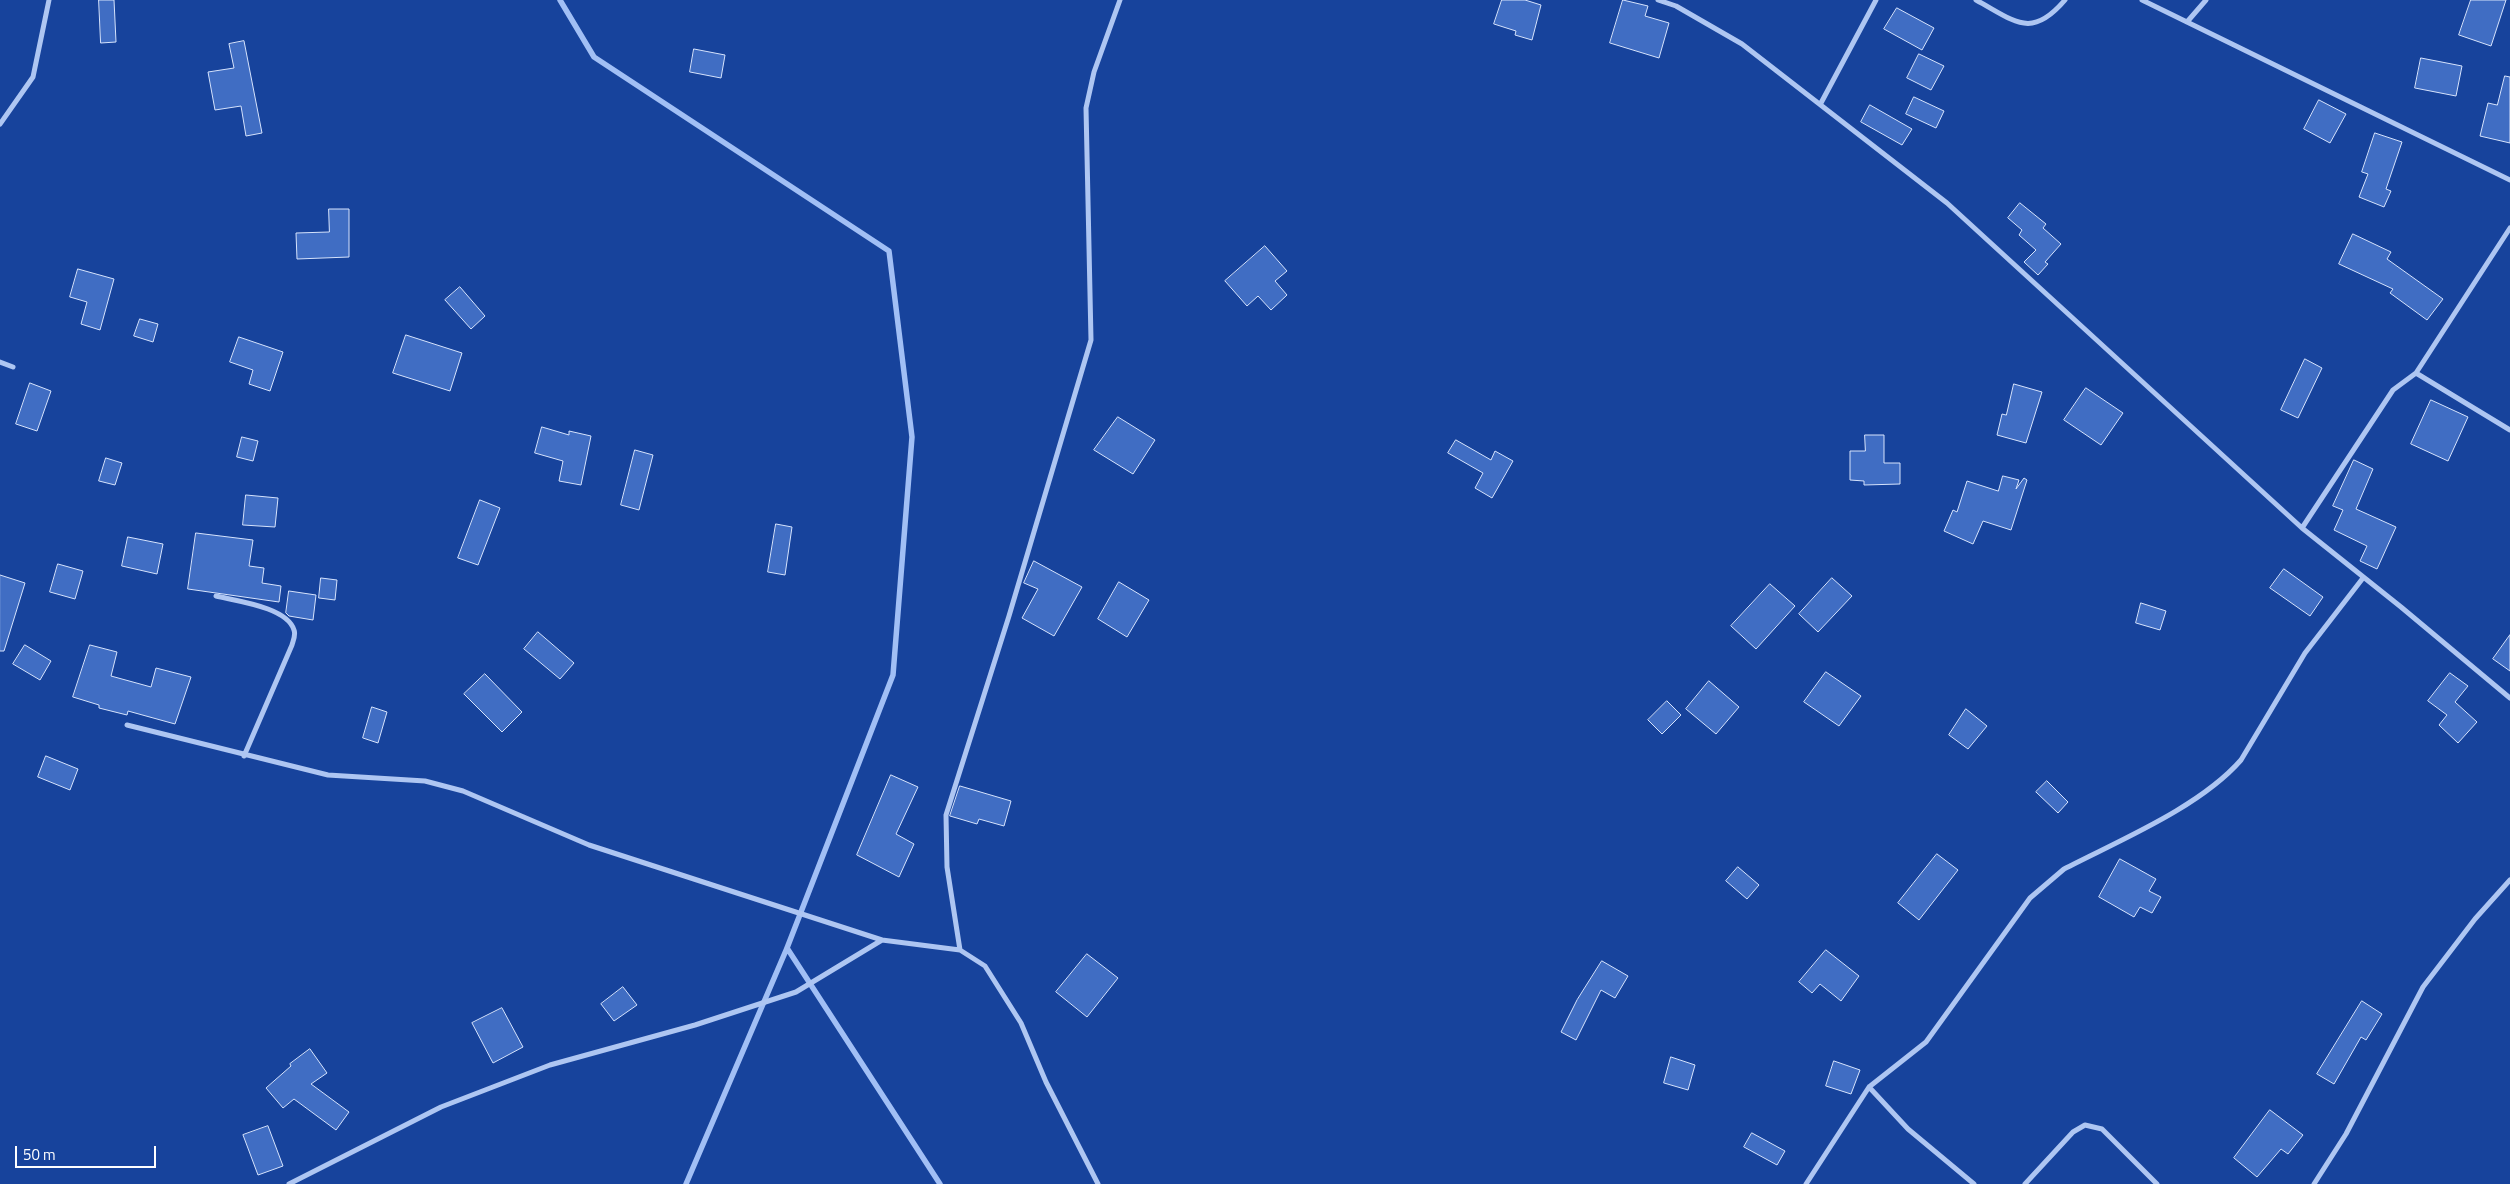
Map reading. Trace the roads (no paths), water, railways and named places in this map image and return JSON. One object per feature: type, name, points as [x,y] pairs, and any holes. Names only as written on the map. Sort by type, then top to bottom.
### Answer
[{"type":"street","points":[[0,124],[32,77],[49,0]]},
{"type":"street","points":[[960,950],[947,867],[946,815],[1009,616],[1091,340],[1086,108],[1094,72],[1120,0]]},
{"type":"street","points":[[1658,0],[1676,6],[1742,44],[1948,202],[2302,528],[2510,698]]},
{"type":"street","points":[[1821,103],[1876,0]]},
{"type":"street","points":[[1976,0],[2014,21],[2032,24],[2051,16],[2065,0]]},
{"type":"street","points":[[2142,0],[2510,180]]},
{"type":"street","points":[[2186,22],[2206,0]]},
{"type":"street","points":[[2302,528],[2393,390],[2416,373],[2510,228]]},
{"type":"street","points":[[0,362],[13,368]]},
{"type":"street","points":[[2416,373],[2510,430]]},
{"type":"street","points":[[1806,1184],[1869,1087],[1926,1042],[2018,912],[2046,883],[2064,869],[2186,804],[2228,775],[2241,760],[2305,653],[2363,578]]},
{"type":"street","points":[[216,596],[262,607],[277,613],[291,622],[295,632],[292,646],[244,756]]},
{"type":"street","points":[[127,725],[244,756],[328,775],[425,781],[463,791],[589,845],[882,940],[960,950],[985,966],[1002,990],[1021,1023],[1046,1082],[1098,1184]]},
{"type":"street","points":[[2314,1184],[2346,1134],[2423,987],[2475,919],[2510,880]]},
{"type":"street","points":[[289,1184],[440,1107],[550,1064],[695,1026],[774,1000],[806,987],[882,940]]},
{"type":"street","points":[[1869,1087],[1908,1129],[1974,1184]]},
{"type":"street","points":[[2025,1184],[2074,1132],[2085,1125],[2102,1129],[2157,1184]]},
{"type":"waterway","points":[[560,0],[594,57],[889,251],[912,437],[893,675],[787,948],[686,1184]]},
{"type":"waterway","points":[[787,948],[940,1184]]}]
